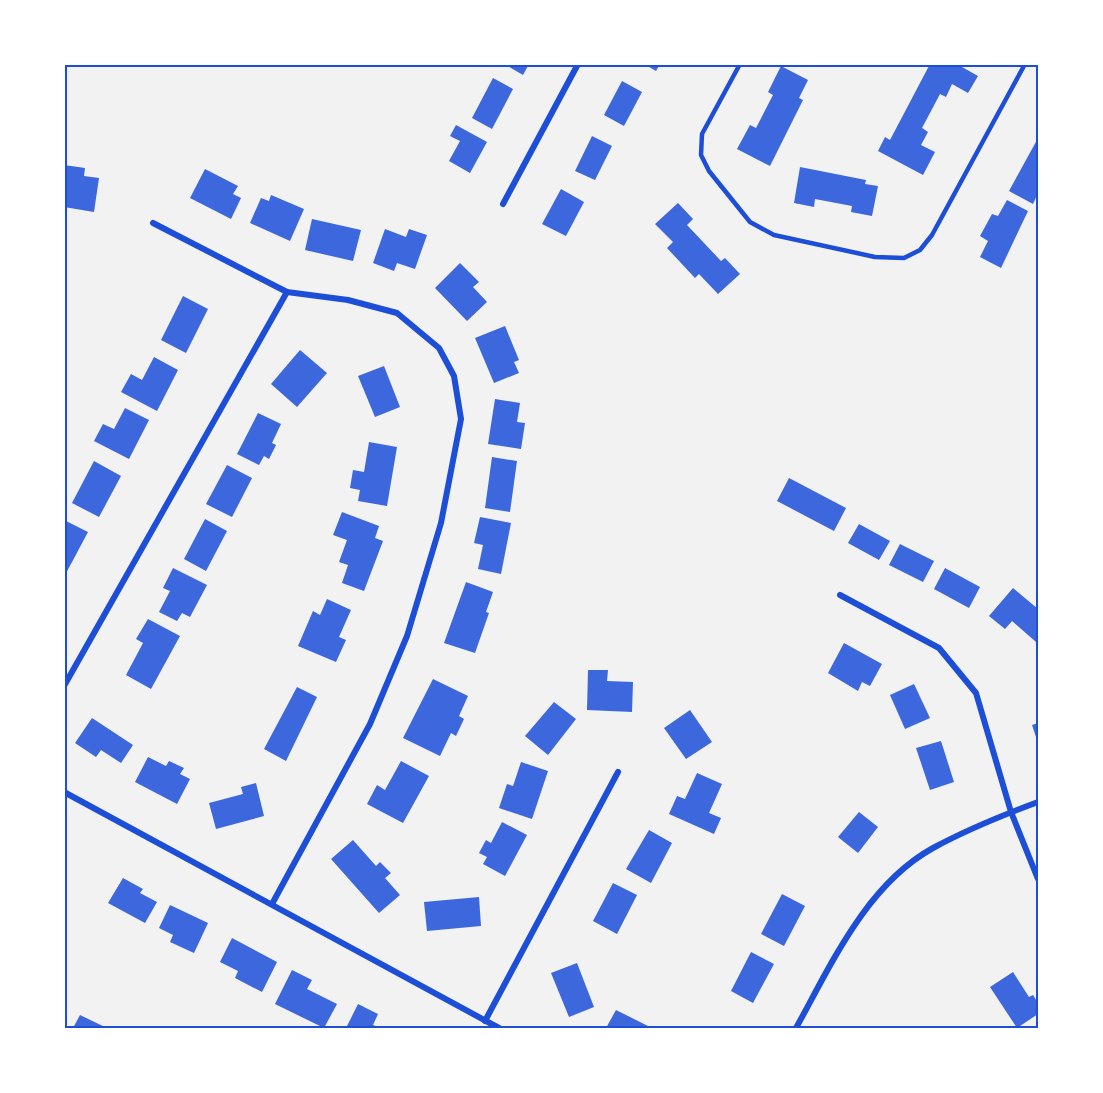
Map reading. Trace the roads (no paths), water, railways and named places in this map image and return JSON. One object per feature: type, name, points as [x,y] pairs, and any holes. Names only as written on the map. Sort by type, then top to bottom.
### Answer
[{"type":"street","points":[[503,204],[578,64]]},
{"type":"street","points":[[153,223],[287,292],[348,300],[397,314],[440,348],[454,376],[461,419],[441,523],[407,636],[370,724],[272,904]]},
{"type":"street","points":[[64,686],[287,292]]},
{"type":"street","points":[[840,595],[939,648],[976,693],[1011,812],[1038,879]]},
{"type":"street","points":[[485,1021],[618,772]]},
{"type":"street","points":[[64,792],[499,1029]]},
{"type":"street","points":[[796,1029],[843,943],[866,910],[897,876],[932,849],[1011,812],[1038,802]]},
{"type":"lane","points":[[740,64],[702,134],[701,155],[709,171],[750,222],[774,236],[875,257],[904,258],[920,250],[932,235],[1025,64]]}]
